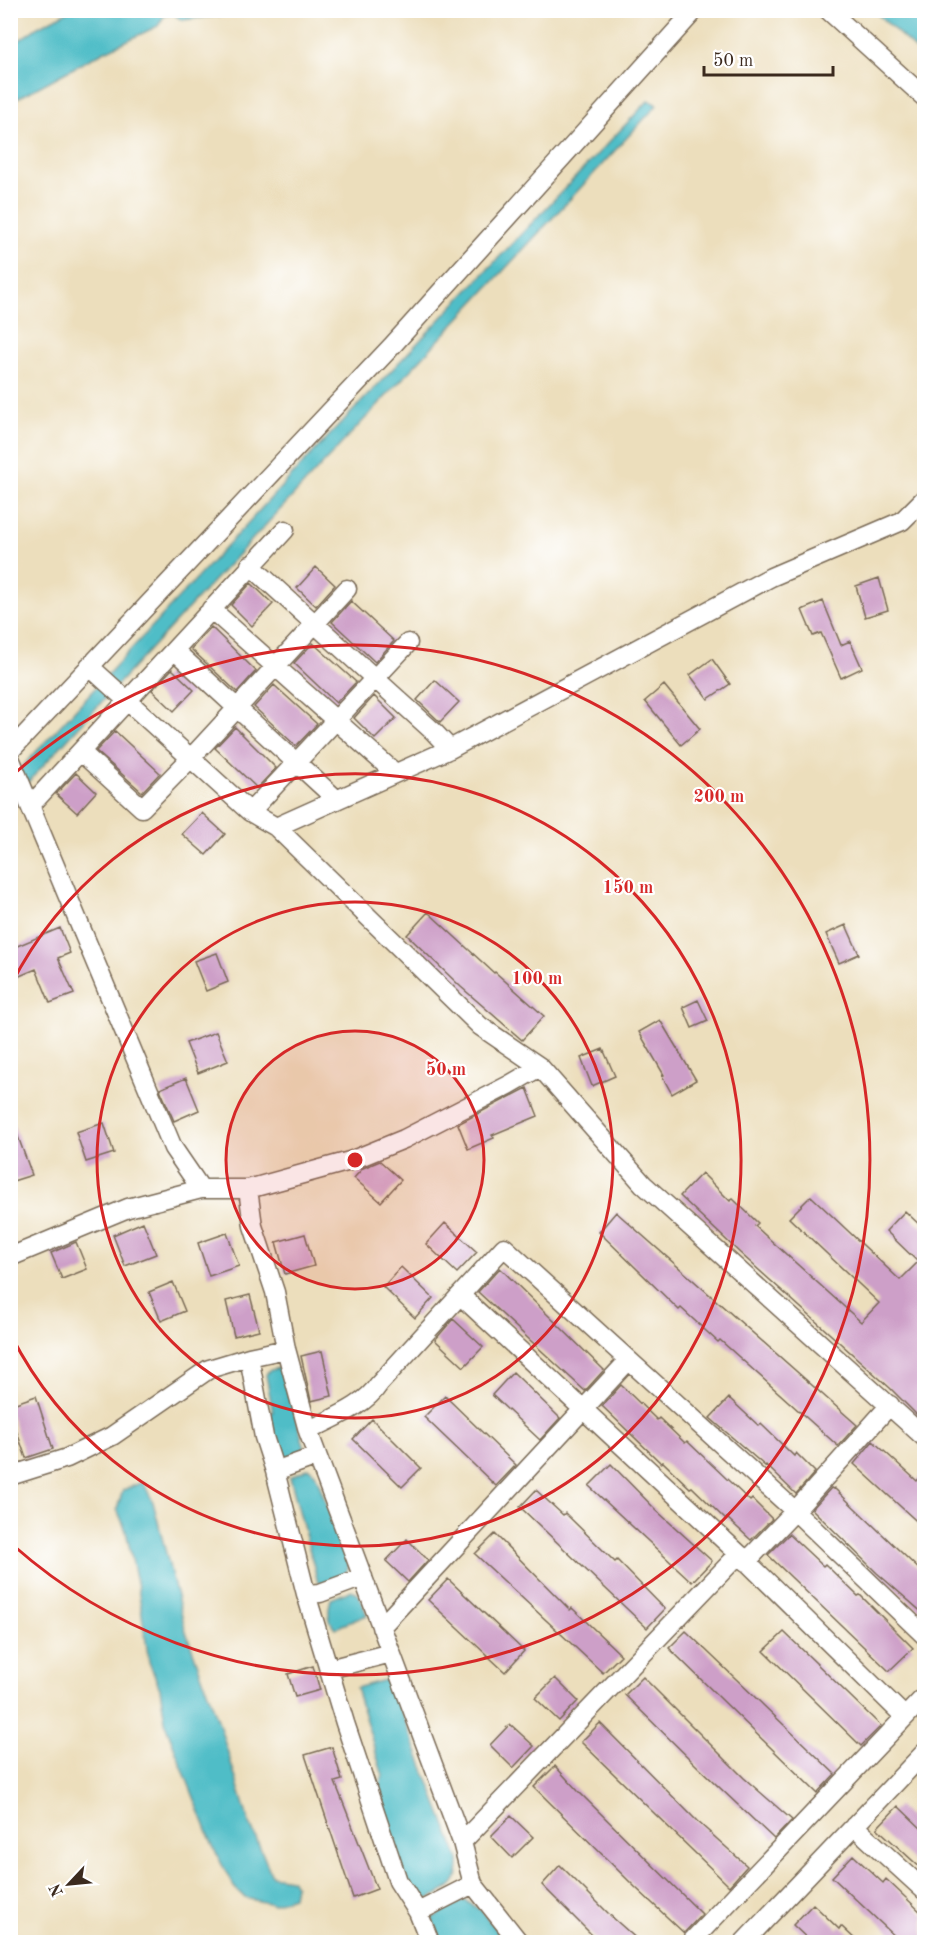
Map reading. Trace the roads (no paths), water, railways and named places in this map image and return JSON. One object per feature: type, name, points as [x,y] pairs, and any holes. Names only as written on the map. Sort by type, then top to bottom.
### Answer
[{"type":"street","points":[[10,751],[94,670],[391,347],[695,10]]},
{"type":"street","points":[[828,10],[924,97]]},
{"type":"street","points":[[276,827],[450,749],[771,577],[902,521],[924,499]]},
{"type":"street","points":[[29,799],[81,752],[122,695],[174,650],[250,565],[285,530]]},
{"type":"street","points":[[250,565],[450,749]]},
{"type":"street","points":[[81,752],[142,808],[347,589]]},
{"type":"street","points":[[211,609],[394,773]]},
{"type":"street","points":[[250,812],[408,644]]},
{"type":"street","points":[[174,650],[337,800]]},
{"type":"street","points":[[94,670],[250,812],[276,827],[480,1026],[540,1067],[643,1184],[924,1437]]},
{"type":"street","points":[[13,764],[173,1148],[201,1189]]},
{"type":"street","points":[[10,1257],[128,1208],[201,1189],[248,1189],[350,1161],[404,1139],[540,1067]]},
{"type":"street","points":[[248,1189],[253,1227],[275,1292],[286,1349],[308,1431],[462,1842],[472,1884],[519,1942]]},
{"type":"street","points":[[308,1431],[373,1394],[379,1384],[504,1247],[795,1511],[924,1635]]},
{"type":"street","points":[[460,1295],[742,1558],[905,1717]]},
{"type":"street","points":[[10,1476],[67,1458],[112,1436],[209,1369],[286,1349]]},
{"type":"street","points":[[249,1357],[264,1437],[275,1471],[306,1594],[329,1669],[398,1881],[418,1912],[430,1942]]},
{"type":"street","points":[[381,1627],[628,1361]]},
{"type":"street","points":[[462,1842],[742,1558],[795,1511],[890,1405]]},
{"type":"street","points":[[275,1471],[317,1456]]},
{"type":"street","points":[[306,1594],[320,1593],[363,1577]]},
{"type":"street","points":[[329,1669],[391,1653]]},
{"type":"street","points":[[691,1942],[924,1696]]},
{"type":"street","points":[[744,1942],[924,1753]]},
{"type":"street","points":[[854,1826],[924,1890]]},
{"type":"street","points":[[418,1912],[472,1884]]},
{"type":"water","points":[[69,11],[244,11],[236,14],[182,20],[173,14],[164,16],[158,26],[103,52],[11,102],[11,46],[38,27]]},
{"type":"water","points":[[874,11],[924,11],[924,57]]},
{"type":"water","points":[[649,100],[657,105],[11,801],[10,780],[307,459]]},
{"type":"water","points":[[282,1367],[306,1453],[286,1460],[274,1446],[267,1414],[273,1412],[266,1375],[268,1371]]},
{"type":"water","points":[[309,1468],[315,1473],[349,1565],[345,1575],[325,1582],[318,1582],[290,1477]]},
{"type":"water","points":[[143,1482],[153,1502],[186,1632],[219,1723],[248,1819],[272,1876],[291,1879],[295,1886],[293,1897],[273,1904],[245,1898],[234,1887],[215,1851],[166,1726],[160,1689],[149,1662],[138,1587],[126,1531],[117,1509],[123,1490]]},
{"type":"water","points":[[352,1590],[359,1595],[367,1615],[335,1628],[329,1614],[331,1599]]},
{"type":"water","points":[[389,1679],[459,1860],[458,1876],[452,1886],[428,1899],[414,1892],[404,1877],[377,1790],[383,1776],[356,1688]]},
{"type":"water","points":[[464,1900],[482,1911],[505,1942],[441,1942],[432,1918]]}]
